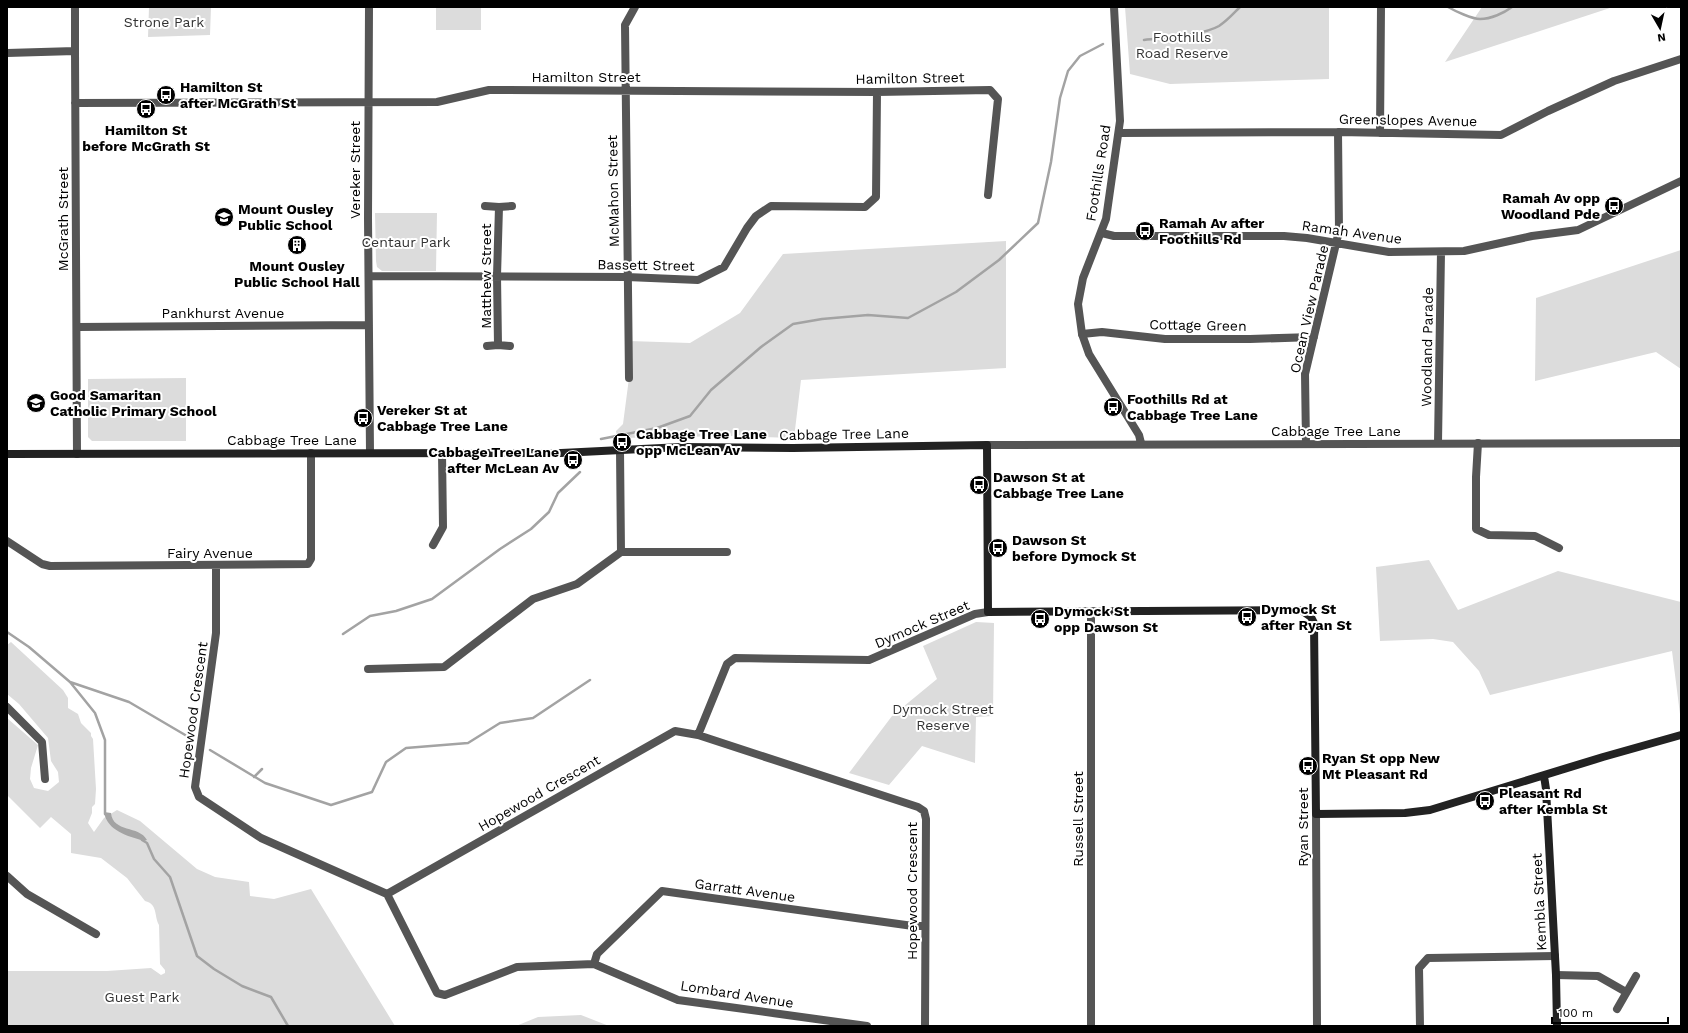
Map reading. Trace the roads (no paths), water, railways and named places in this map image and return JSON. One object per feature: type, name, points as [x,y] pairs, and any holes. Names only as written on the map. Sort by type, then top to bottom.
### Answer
[{"type":"main road","name":"Cabbage Tree Lane","points":[[7,454],[370,452],[562,453],[682,447],[793,448],[987,445]]},
{"type":"main road","points":[[987,445],[988,612]]},
{"type":"main road","name":"Dymock Street","points":[[988,612],[1301,610]]},
{"type":"main road","name":"Ryan Street","points":[[1301,610],[1311,617],[1314,623],[1316,814]]},
{"type":"main road","points":[[1316,814],[1405,813],[1430,810],[1603,757],[1681,735]]},
{"type":"main road","name":"Kembla Street","points":[[1544,776],[1546,789],[1556,974],[1556,1026]]},
{"type":"street","name":"McGrath Street","points":[[75,7],[76,454]]},
{"type":"street","name":"Vereker Street","points":[[369,7],[368,218],[370,452]]},
{"type":"street","name":"McMahon Street","points":[[630,378],[627,277],[625,25],[635,7]]},
{"type":"street","name":"Foothills Road","points":[[1114,7],[1120,111],[1119,133],[1106,219],[1102,233],[1082,278],[1078,304],[1082,334],[1089,354],[1139,435],[1141,443]]},
{"type":"street","points":[[1380,133],[1381,7]]},
{"type":"street","points":[[7,53],[75,51]]},
{"type":"street","name":"Greenslopes Avenue","points":[[1119,133],[1338,132],[1501,135],[1548,111],[1614,81],[1681,59]]},
{"type":"street","name":"Hamilton Street","points":[[75,103],[437,102],[489,90],[877,92],[990,90],[998,99],[988,195]]},
{"type":"street","name":"Bassett Street","points":[[369,276],[627,277],[698,280],[724,267],[747,228],[756,216],[771,206],[866,207],[876,197],[877,92]]},
{"type":"street","name":"Ocean View Parade","points":[[1306,444],[1305,374],[1339,231],[1338,132]]},
{"type":"street","name":"Ramah Avenue","points":[[1102,233],[1114,236],[1284,236],[1307,238],[1390,252],[1464,251],[1532,236],[1578,230],[1681,181]]},
{"type":"street","name":"Matthew Street","points":[[485,206],[512,206]]},
{"type":"street","name":"Matthew Street","points":[[498,345],[497,276],[499,207]]},
{"type":"street","name":"Woodland Parade","points":[[1438,443],[1441,252]]},
{"type":"street","name":"Pankhurst Avenue","points":[[76,327],[369,325]]},
{"type":"street","name":"Cottage Green","points":[[1082,334],[1102,332],[1165,339],[1314,337]]},
{"type":"street","name":"Matthew Street","points":[[487,346],[510,346]]},
{"type":"street","name":"Cabbage Tree Lane","points":[[987,445],[1141,443],[1681,443]]},
{"type":"street","points":[[1478,443],[1476,477],[1476,530],[1489,535],[1535,536],[1559,548]]},
{"type":"street","points":[[620,450],[621,552]]},
{"type":"street","name":"Fairy Avenue","points":[[7,541],[42,564],[50,566],[306,565],[310,563],[311,559],[311,453]]},
{"type":"street","points":[[433,545],[443,527],[442,453]]},
{"type":"street","points":[[368,669],[444,667],[533,599],[577,584],[621,552],[727,552]]},
{"type":"street","name":"Hopewood Crescent","points":[[216,566],[216,633],[195,787],[199,797],[261,838],[387,894],[675,731],[698,735],[918,807],[924,811],[926,819],[924,1026]]},
{"type":"street","name":"Dymock Street","points":[[698,735],[727,664],[735,658],[869,660],[975,614],[988,612]]},
{"type":"street","name":"Russell Street","points":[[1091,612],[1091,1026]]},
{"type":"street","points":[[7,707],[42,742],[45,779]]},
{"type":"street","name":"Ryan Street","points":[[1316,814],[1317,1026]]},
{"type":"street","points":[[7,876],[27,894],[96,934]]},
{"type":"street","name":"Garratt Avenue","points":[[594,964],[597,954],[662,891],[913,926],[924,926]]},
{"type":"street","name":"Lombard Avenue","points":[[387,894],[437,993],[445,995],[517,967],[594,964],[678,1000],[868,1026]]},
{"type":"street","points":[[1420,1026],[1419,968],[1428,958],[1555,956]]},
{"type":"street","points":[[1556,974],[1598,976],[1626,992]]},
{"type":"street","points":[[1617,1009],[1636,976]]},
{"type":"waterway","points":[[1144,40],[1183,36],[1203,32],[1225,22],[1240,7]]},
{"type":"waterway","points":[[1448,7],[1459,13],[1477,19],[1489,18],[1512,7]]},
{"type":"waterway","points":[[601,439],[657,428],[690,416],[711,390],[761,347],[793,324],[822,319],[868,315],[908,318],[956,292],[999,260],[1038,223],[1051,162],[1060,98],[1068,71],[1080,56],[1103,44]]},
{"type":"waterway","points":[[343,634],[370,616],[396,611],[432,599],[500,549],[531,529],[549,512],[558,493],[580,472]]},
{"type":"waterway","points":[[7,632],[29,647],[70,682],[95,713],[105,740],[105,814]]},
{"type":"waterway","points":[[210,750],[265,783],[331,805],[372,792],[386,762],[406,748],[468,743],[500,723],[533,718],[590,680]]},
{"type":"waterway","points":[[70,682],[129,702],[192,739]]},
{"type":"waterway","points":[[254,777],[262,769]]},
{"type":"waterway","points":[[142,840],[147,843],[154,859],[170,877],[197,956],[214,969],[242,986],[271,997],[288,1026]]},
{"type":"place","name":"Hamilton St after McGrath St","points":[[166,95]]},
{"type":"place","name":"Hamilton St before McGrath St","points":[[146,109]]},
{"type":"place","name":"Ramah Av opp Woodland Pde","points":[[1614,206]]},
{"type":"place","name":"Mount Ousley Public School","points":[[224,217]]},
{"type":"place","name":"Ramah Av after Foothills Rd","points":[[1145,231]]},
{"type":"place","name":"Mount Ousley Public School Hall","points":[[297,245]]},
{"type":"place","name":"Good Samaritan Catholic Primary School","points":[[36,403]]},
{"type":"place","name":"Foothills Rd at Cabbage Tree Lane","points":[[1113,407]]},
{"type":"place","name":"Vereker St at Cabbage Tree Lane","points":[[363,418]]},
{"type":"place","name":"Cabbage Tree Lane opp McLean Av","points":[[622,442]]},
{"type":"place","name":"Cabbage Tree Lane after McLean Av","points":[[573,460]]},
{"type":"place","name":"Dawson St at Cabbage Tree Lane","points":[[979,485]]},
{"type":"place","name":"Dawson St before Dymock St","points":[[998,548]]},
{"type":"place","name":"Dymock St after Ryan St","points":[[1247,617]]},
{"type":"place","name":"Dymock St opp Dawson St","points":[[1040,619]]},
{"type":"place","name":"Ryan St opp New Mt Pleasant Rd","points":[[1308,766]]},
{"type":"place","name":"Pleasant Rd after Kembla St","points":[[1485,801]]},
{"type":"park label","name":"Strone Park","points":[[164,22]]},
{"type":"park label","name":"Foothills Road Reserve","points":[[1182,46]]},
{"type":"park label","name":"Centaur Park","points":[[406,242]]},
{"type":"park label","name":"Dymock Street Reserve","points":[[943,718]]},
{"type":"park label","name":"Guest Park","points":[[142,997]]}]
